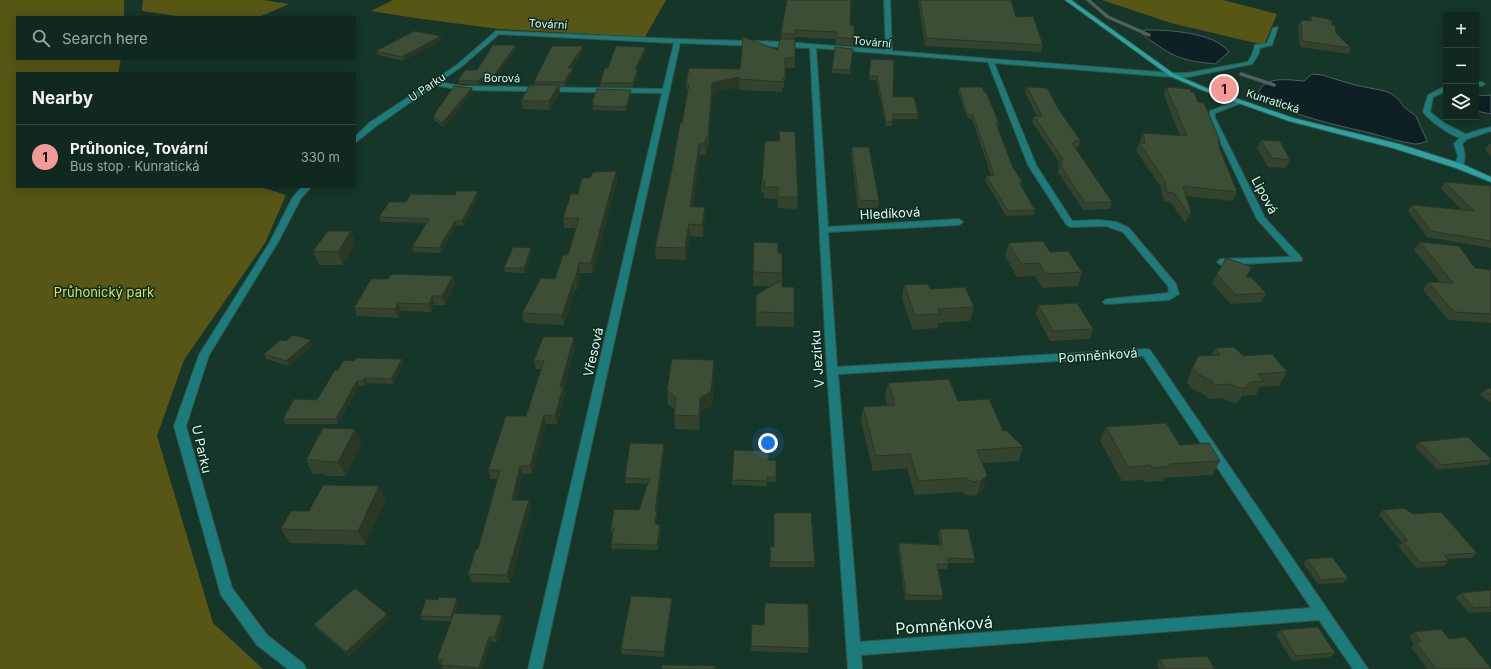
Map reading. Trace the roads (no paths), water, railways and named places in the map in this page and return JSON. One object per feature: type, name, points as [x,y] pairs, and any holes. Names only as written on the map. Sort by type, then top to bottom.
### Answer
[{"type":"street","points":[[887,0],[889,53]]},
{"type":"street","name":"Kunratická","points":[[1068,0],[1172,75],[1239,102],[1291,120],[1396,146],[1459,166],[1491,180]]},
{"type":"street","name":"Tovární","points":[[498,32],[814,47],[991,62],[1188,75],[1250,63],[1257,46],[1269,45],[1276,28]]},
{"type":"street","name":"U Parku","points":[[356,140],[372,125],[459,66],[498,32]]},
{"type":"street","name":"Vřesová","points":[[535,669],[677,41]]},
{"type":"street","name":"V Jezírku","points":[[814,47],[832,371],[855,669]]},
{"type":"street","points":[[991,62],[1032,165],[1070,224],[1110,223],[1126,230],[1173,286],[1174,294],[1169,297],[1108,302]]},
{"type":"street","name":"Borová","points":[[433,83],[461,88],[666,90]]},
{"type":"street","points":[[1443,90],[1430,96],[1426,112],[1441,125],[1464,137]]},
{"type":"street","name":"Lipová","points":[[1221,262],[1298,259],[1261,219],[1212,118],[1212,112],[1239,102]]},
{"type":"street","points":[[1459,166],[1462,156],[1458,144],[1464,137],[1491,129]]},
{"type":"street","name":"U Parku","points":[[299,669],[262,640],[226,591],[180,426],[204,355],[274,242],[297,197],[306,188]]},
{"type":"street","name":"Hledíková","points":[[823,230],[959,222]]},
{"type":"street","name":"Pomněnková","points":[[832,371],[1146,352],[1361,669]]},
{"type":"street","name":"Pomněnková","points":[[854,649],[1324,613]]},
{"type":"waterway","points":[[1088,0],[1108,17],[1149,35]]},
{"type":"waterway","points":[[1241,74],[1274,85]]},
{"type":"place","name":"Průhonice, Tovární","points":[[1224,89]]},
{"type":"park label","name":"Průhonický park","points":[[104,292]]}]
